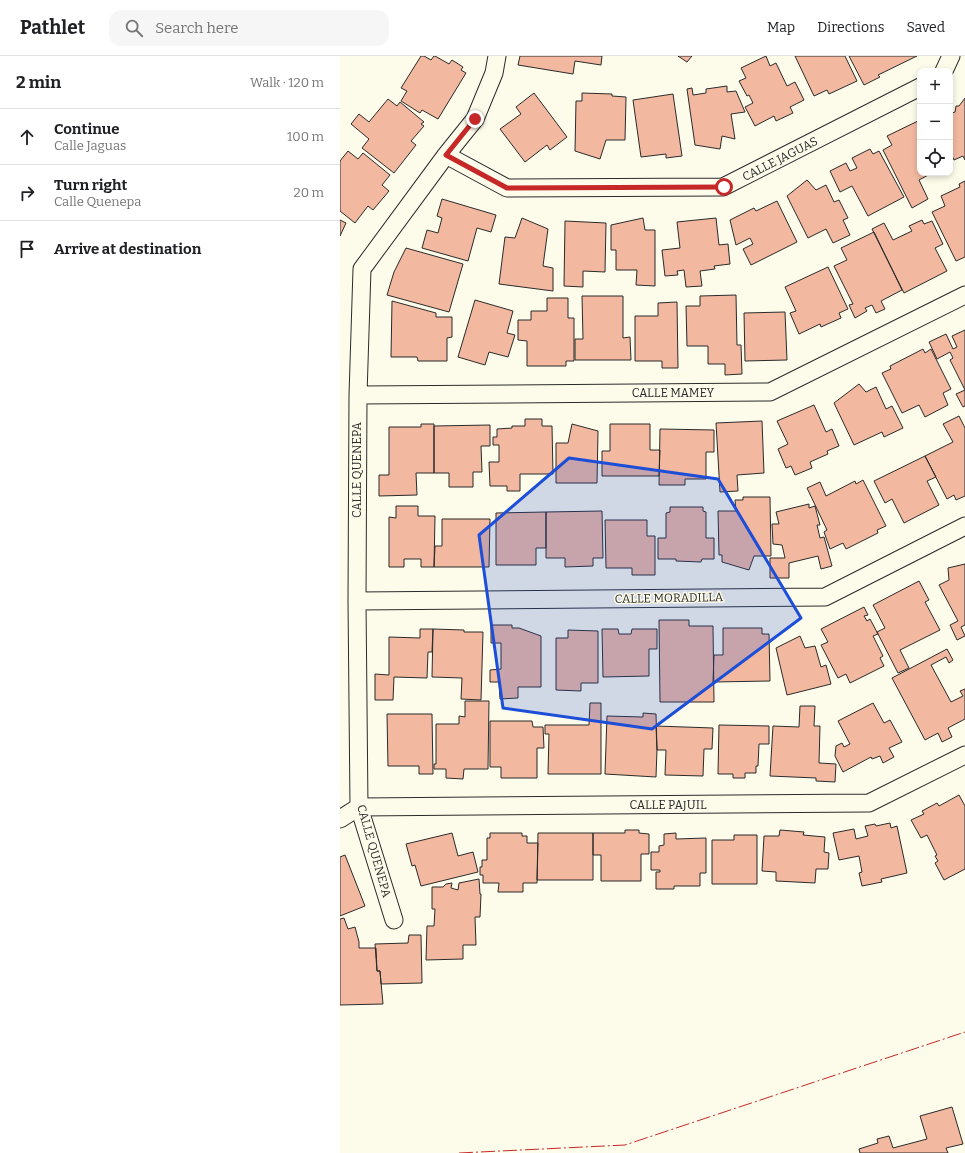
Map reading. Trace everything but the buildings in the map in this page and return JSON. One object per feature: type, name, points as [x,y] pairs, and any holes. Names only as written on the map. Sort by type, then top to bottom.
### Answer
[{"type":"street","name":"CALLE QUENEPA","points":[[394,920],[359,807],[357,601],[358,395],[362,269],[446,155],[475,119],[494,73],[498,56]]},
{"type":"street","points":[[945,68],[951,56]]},
{"type":"street","name":"CALLE JAGUAS","points":[[446,155],[507,188],[724,187],[917,89]]},
{"type":"street","name":"CALLE MAMEY","points":[[358,395],[770,392],[965,295]]},
{"type":"street","name":"CALLE MORADILLA","points":[[357,601],[825,597],[965,526]]},
{"type":"street","name":"CALLE PAJUIL","points":[[359,807],[869,803],[965,755]]},
{"type":"street","points":[[340,819],[359,807]]},
{"type":"highlighted area","points":[[569,458],[718,479],[801,618],[652,729],[503,708],[479,535]]},
{"type":"power","points":[[459,1153],[625,1145],[965,1032]]},
{"type":"route","points":[[475,119],[446,155],[507,188],[724,187]]}]
